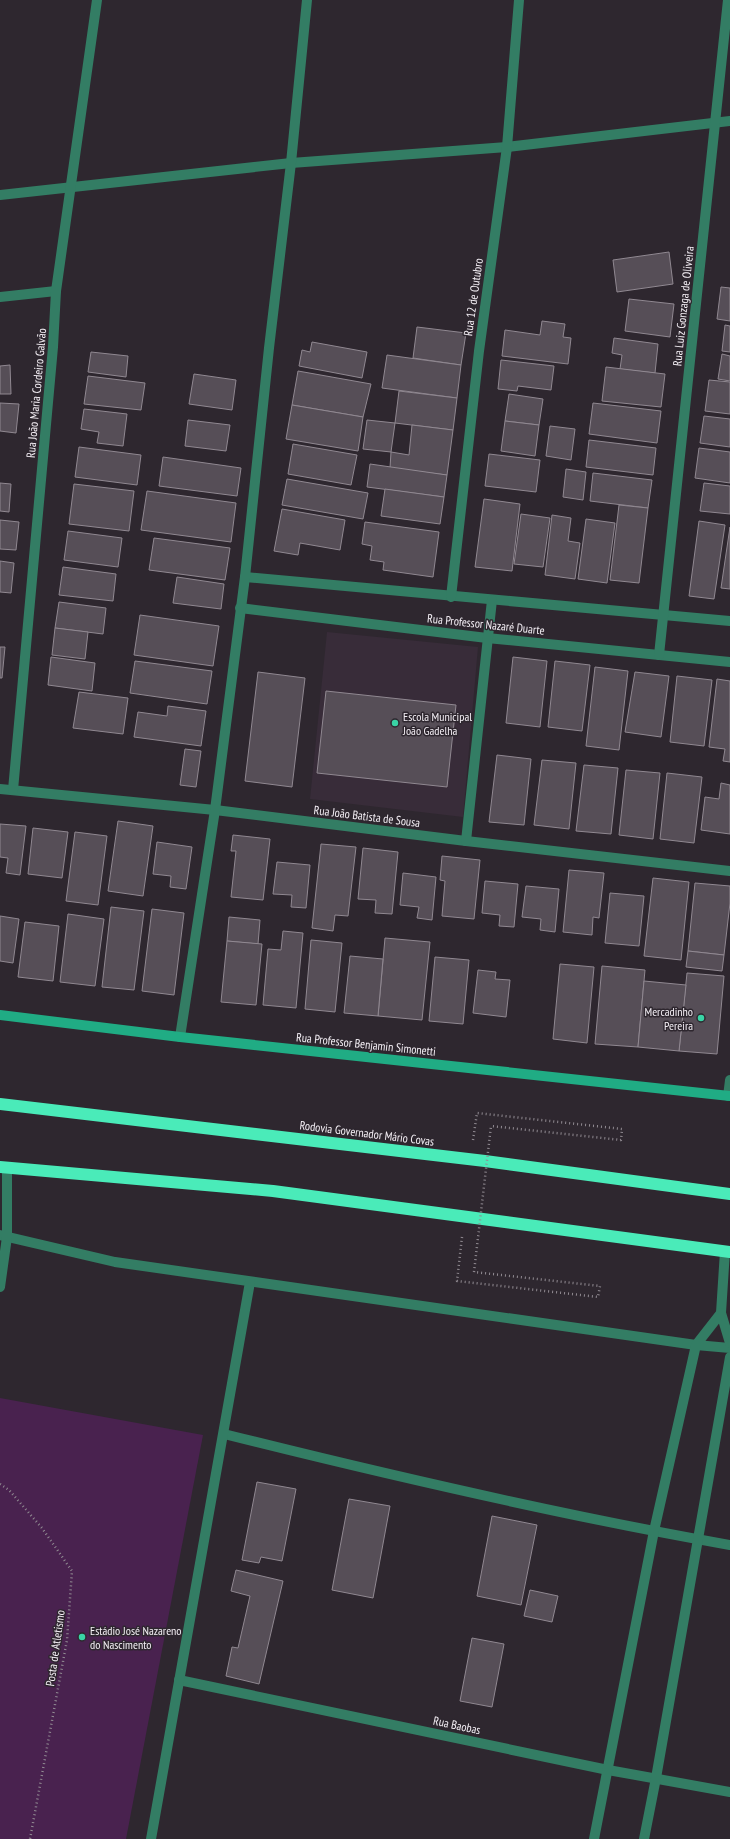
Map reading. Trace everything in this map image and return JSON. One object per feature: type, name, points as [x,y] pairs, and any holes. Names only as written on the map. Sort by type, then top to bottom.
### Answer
[{"type":"highway","name":"Rodovia Governador Mário Covas","points":[[0,1104],[471,1159],[730,1194]]},
{"type":"highway","points":[[4,1167],[273,1191],[728,1251]]},
{"type":"main road","name":"Rua Professor Benjamin Simonetti","points":[[0,1015],[180,1037],[729,1096]]},
{"type":"street","name":"Rua João Maria Cordeiro Galvão","points":[[13,790],[53,347],[56,291],[97,0]]},
{"type":"street","points":[[180,1037],[214,810],[245,577],[269,348],[291,163],[307,0]]},
{"type":"street","name":"Rua 12 de Outubro","points":[[451,597],[479,351],[507,147],[519,0]]},
{"type":"street","name":"Rua Luiz Gonzaga de Oliveira","points":[[659,655],[662,614],[716,124],[728,0]]},
{"type":"street","points":[[0,195],[291,163],[507,147],[621,133],[716,124],[730,121]]},
{"type":"street","points":[[0,297],[56,291]]},
{"type":"street","name":"Rua Professor Nazaré Duarte","points":[[245,577],[451,597],[730,620]]},
{"type":"street","points":[[466,842],[492,600]]},
{"type":"street","name":"Rua Professor Nazaré Duarte","points":[[240,608],[487,638],[730,662]]},
{"type":"street","name":"Rua João Batista de Sousa","points":[[0,788],[214,810],[466,842],[730,871]]},
{"type":"street","points":[[729,1096],[730,1080]]},
{"type":"street","points":[[0,1287],[3,1236],[4,1167]]},
{"type":"street","points":[[3,1236],[115,1262],[696,1345],[730,1348]]},
{"type":"street","points":[[728,1251],[721,1313],[730,1343]]},
{"type":"street","points":[[150,1839],[224,1434],[250,1282]]},
{"type":"street","points":[[594,1839],[654,1531],[696,1345],[721,1313]]},
{"type":"street","points":[[644,1839],[730,1357]]},
{"type":"street","points":[[224,1434],[437,1487],[730,1545]]},
{"type":"street","name":"Rua Baobas","points":[[179,1680],[608,1770],[730,1792]]},
{"type":"path","points":[[464,1217],[456,1281],[598,1297],[600,1286],[474,1272],[491,1126],[621,1140],[622,1129],[477,1113],[471,1159]]},
{"type":"path","name":"Posta de Atletismo","points":[[0,1484],[9,1490],[42,1528],[72,1571],[67,1640],[30,1839]]},
{"type":"shaded area","name":"Escola Municipal João Gadelha","points":[[327,632],[478,647],[463,817],[310,799]]},
{"type":"shaded area","name":"Estádio José Nazareno do Nascimento","points":[[0,1398],[203,1435],[126,1839],[0,1839]]},
{"type":"building","points":[[669,252],[673,284],[617,292],[613,260]]},
{"type":"building","points":[[721,287],[730,288],[730,321],[717,319]]},
{"type":"building","points":[[629,299],[674,304],[670,337],[625,331]]},
{"type":"building","points":[[542,321],[565,324],[563,337],[571,338],[568,364],[502,356],[505,330],[540,335]]},
{"type":"building","points":[[725,325],[730,326],[730,352],[722,351]]},
{"type":"building","points":[[417,327],[466,333],[461,365],[413,358]]},
{"type":"building","points":[[614,338],[658,344],[655,373],[620,369],[622,355],[612,353]]},
{"type":"building","points":[[312,342],[367,352],[362,378],[299,366],[302,350],[310,352]]},
{"type":"building","points":[[91,352],[128,356],[126,377],[88,372]]},
{"type":"building","points":[[722,354],[730,356],[730,381],[718,379]]},
{"type":"building","points":[[387,355],[461,365],[457,398],[382,388]]},
{"type":"building","points":[[501,360],[554,366],[551,390],[518,386],[517,391],[498,389]]},
{"type":"building","points":[[10,365],[11,394],[0,394],[0,366]]},
{"type":"building","points":[[606,367],[665,374],[661,407],[602,401]]},
{"type":"building","points":[[298,371],[371,384],[363,417],[292,405]]},
{"type":"building","points":[[194,374],[236,380],[232,410],[189,404]]},
{"type":"building","points":[[88,376],[145,383],[141,410],[84,404]]},
{"type":"building","points":[[709,380],[730,382],[730,414],[705,411]]},
{"type":"building","points":[[399,391],[457,398],[453,430],[395,423]]},
{"type":"building","points":[[509,394],[543,399],[539,425],[505,421]]},
{"type":"building","points":[[0,403],[19,404],[16,433],[0,431]]},
{"type":"building","points":[[593,403],[661,411],[657,443],[589,434]]},
{"type":"building","points":[[292,405],[363,417],[358,451],[286,439]]},
{"type":"building","points":[[84,409],[127,414],[123,446],[97,443],[99,432],[81,429]]},
{"type":"building","points":[[704,416],[730,419],[730,447],[700,443]]},
{"type":"building","points":[[188,420],[230,425],[226,451],[185,446]]},
{"type":"building","points":[[367,420],[395,423],[391,452],[363,449]]},
{"type":"building","points":[[505,421],[539,425],[535,456],[501,451]]},
{"type":"building","points":[[412,425],[453,430],[447,475],[390,468],[391,452],[409,455]]},
{"type":"building","points":[[550,426],[575,429],[571,460],[546,456]]},
{"type":"building","points":[[589,440],[656,448],[653,475],[586,467]]},
{"type":"building","points":[[293,444],[357,455],[351,485],[288,474]]},
{"type":"building","points":[[79,447],[141,455],[137,485],[75,477]]},
{"type":"building","points":[[699,448],[730,452],[730,483],[695,478]]},
{"type":"building","points":[[489,454],[540,460],[536,492],[485,486]]},
{"type":"building","points":[[163,457],[241,468],[237,496],[159,486]]},
{"type":"building","points":[[370,464],[447,475],[444,497],[367,487]]},
{"type":"building","points":[[566,469],[586,472],[583,500],[563,497]]},
{"type":"building","points":[[593,473],[652,480],[648,508],[590,501]]},
{"type":"building","points":[[287,479],[368,493],[363,519],[282,505]]},
{"type":"building","points":[[0,483],[11,484],[9,512],[0,511]]},
{"type":"building","points":[[704,483],[730,486],[730,514],[700,511]]},
{"type":"building","points":[[74,484],[134,491],[129,531],[69,524]]},
{"type":"building","points":[[385,489],[444,497],[440,524],[381,516]]},
{"type":"building","points":[[147,491],[236,503],[231,542],[141,530]]},
{"type":"building","points":[[484,499],[520,504],[512,571],[475,567]]},
{"type":"building","points":[[619,505],[648,508],[639,583],[610,580]]},
{"type":"building","points":[[282,509],[345,520],[340,550],[300,543],[298,555],[274,551]]},
{"type":"building","points":[[521,514],[550,518],[543,567],[514,564]]},
{"type":"building","points":[[552,515],[571,518],[568,541],[580,543],[575,579],[545,575]]},
{"type":"building","points":[[586,519],[615,523],[607,583],[578,579]]},
{"type":"building","points":[[0,520],[19,522],[16,550],[0,549]]},
{"type":"building","points":[[699,521],[725,525],[714,599],[689,596]]},
{"type":"building","points":[[365,522],[439,532],[433,577],[383,570],[384,562],[370,560],[372,546],[362,544]]},
{"type":"building","points":[[730,527],[730,589],[721,588]]},
{"type":"building","points":[[68,531],[122,538],[118,567],[64,560]]},
{"type":"building","points":[[154,538],[230,548],[225,580],[149,570]]},
{"type":"building","points":[[0,561],[14,563],[11,593],[0,592]]},
{"type":"building","points":[[63,567],[116,574],[113,601],[59,595]]},
{"type":"building","points":[[177,577],[224,584],[221,609],[173,603]]},
{"type":"building","points":[[59,602],[106,608],[103,634],[55,628]]},
{"type":"building","points":[[140,615],[219,626],[213,666],[134,655]]},
{"type":"building","points":[[55,628],[88,632],[85,659],[52,655]]},
{"type":"building","points":[[0,647],[5,647],[2,678],[0,678]]},
{"type":"building","points":[[51,657],[95,663],[92,691],[48,685]]},
{"type":"building","points":[[513,657],[547,661],[540,727],[506,723]]},
{"type":"building","points":[[135,661],[212,671],[207,704],[130,693]]},
{"type":"building","points":[[555,661],[590,665],[582,731],[548,727]]},
{"type":"building","points":[[595,667],[628,671],[619,750],[586,746]]},
{"type":"building","points":[[258,672],[305,678],[292,787],[245,781]]},
{"type":"building","points":[[635,672],[669,676],[661,737],[625,732]]},
{"type":"building","points":[[677,676],[712,680],[704,746],[670,742]]},
{"type":"building","points":[[717,679],[730,681],[730,762],[723,761],[725,749],[709,747]]},
{"type":"building","points":[[326,691],[456,705],[447,787],[317,773]]},
{"type":"building","points":[[79,692],[128,698],[123,734],[73,728]]},
{"type":"building","points":[[168,706],[206,711],[201,746],[134,737],[138,712],[167,716]]},
{"type":"building","points":[[185,749],[201,751],[196,787],[180,785]]},
{"type":"building","points":[[497,755],[531,759],[524,825],[489,822]]},
{"type":"building","points":[[542,760],[576,763],[569,829],[534,825]]},
{"type":"building","points":[[584,765],[618,768],[611,834],[576,831]]},
{"type":"building","points":[[626,770],[660,773],[653,839],[619,835]]},
{"type":"building","points":[[667,773],[702,777],[694,843],[660,839]]},
{"type":"building","points":[[721,783],[730,785],[730,834],[701,830],[705,797],[719,799]]},
{"type":"building","points":[[118,821],[153,826],[143,896],[108,891]]},
{"type":"building","points":[[0,824],[26,826],[20,875],[6,873],[8,858],[0,857]]},
{"type":"building","points":[[33,828],[68,832],[62,878],[28,874]]},
{"type":"building","points":[[75,832],[107,836],[98,905],[66,901]]},
{"type":"building","points":[[233,835],[270,839],[263,900],[231,897],[236,851],[231,851]]},
{"type":"building","points":[[157,842],[192,847],[186,889],[170,887],[171,876],[153,874]]},
{"type":"building","points":[[321,844],[356,847],[348,916],[335,915],[333,931],[312,928]]},
{"type":"building","points":[[363,848],[398,852],[392,914],[375,913],[376,900],[358,899]]},
{"type":"building","points":[[442,856],[480,860],[474,919],[442,916],[445,881],[440,880]]},
{"type":"building","points":[[277,862],[310,865],[306,908],[291,907],[292,895],[273,894]]},
{"type":"building","points":[[569,870],[604,873],[599,918],[593,917],[592,935],[563,932]]},
{"type":"building","points":[[403,873],[436,877],[432,920],[417,918],[419,907],[400,905]]},
{"type":"building","points":[[653,878],[689,882],[681,960],[644,956]]},
{"type":"building","points":[[485,881],[518,884],[514,927],[499,926],[500,915],[482,913]]},
{"type":"building","points":[[695,883],[730,886],[730,903],[724,955],[688,951]]},
{"type":"building","points":[[526,886],[559,889],[555,932],[540,930],[541,919],[522,917]]},
{"type":"building","points":[[610,893],[644,896],[639,946],[605,943]]},
{"type":"building","points":[[111,907],[144,911],[134,990],[102,987]]},
{"type":"building","points":[[152,909],[184,913],[174,995],[142,991]]},
{"type":"building","points":[[68,914],[104,919],[95,986],[60,982]]},
{"type":"building","points":[[0,916],[19,919],[13,963],[0,961]]},
{"type":"building","points":[[229,917],[260,920],[258,944],[227,941]]},
{"type":"building","points":[[25,922],[59,926],[53,981],[18,977]]},
{"type":"building","points":[[283,931],[303,933],[296,1008],[263,1005],[268,949],[281,950]]},
{"type":"building","points":[[385,938],[430,942],[422,1020],[378,1016]]},
{"type":"building","points":[[311,940],[342,943],[335,1012],[305,1009]]},
{"type":"building","points":[[227,941],[262,944],[256,1005],[221,1002]]},
{"type":"building","points":[[688,951],[724,955],[722,971],[686,967]]},
{"type":"building","points":[[350,956],[383,959],[378,1016],[344,1013]]},
{"type":"building","points":[[435,957],[469,960],[463,1024],[429,1021]]},
{"type":"building","points":[[560,964],[594,967],[587,1043],[553,1039]]},
{"type":"building","points":[[602,966],[645,970],[638,1047],[595,1044]]},
{"type":"building","points":[[478,970],[496,972],[495,979],[510,980],[506,1017],[473,1013]]},
{"type":"building","name":"Mercadinho Pereira","points":[[687,973],[724,976],[717,1054],[679,1051]]},
{"type":"building","points":[[644,981],[686,985],[679,1051],[638,1047]]},
{"type":"building","points":[[257,1482],[296,1489],[282,1561],[261,1557],[259,1563],[242,1560]]},
{"type":"building","points":[[349,1499],[390,1506],[373,1598],[332,1590]]},
{"type":"building","points":[[492,1516],[537,1525],[521,1605],[477,1596]]},
{"type":"building","points":[[236,1570],[283,1581],[259,1684],[226,1676],[232,1647],[238,1648],[250,1596],[231,1591]]},
{"type":"building","points":[[530,1590],[558,1596],[552,1622],[524,1616]]},
{"type":"building","points":[[472,1638],[504,1644],[492,1707],[460,1701]]},
{"type":"place","name":"Escola Municipal João Gadelha","points":[[395,723]]},
{"type":"place","name":"Mercadinho Pereira","points":[[701,1018]]},
{"type":"place","name":"Estádio José Nazareno do Nascimento","points":[[82,1637]]}]
